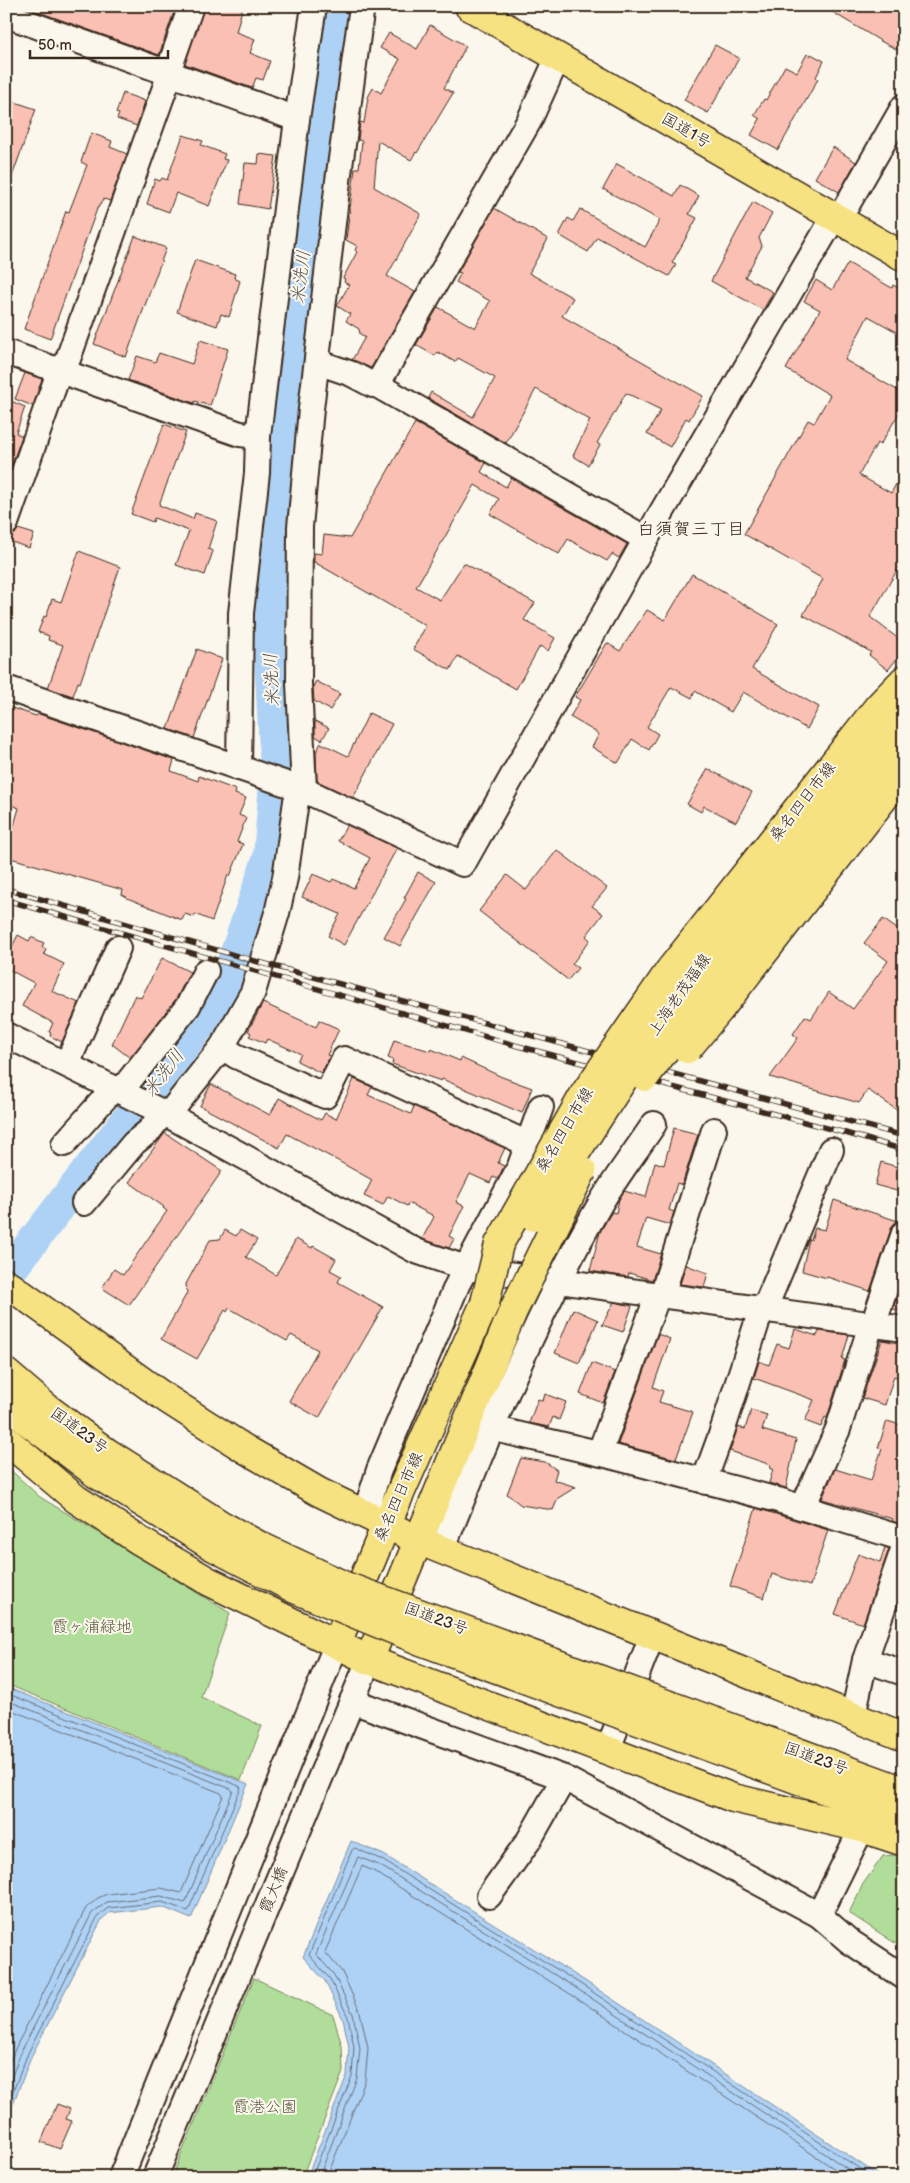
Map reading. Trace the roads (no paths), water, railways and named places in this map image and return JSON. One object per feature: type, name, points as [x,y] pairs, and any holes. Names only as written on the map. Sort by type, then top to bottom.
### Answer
[{"type":"main road","name":"国道1号","points":[[469,6],[904,257]]},
{"type":"main road","name":"桑名四日市線","points":[[694,991],[878,707],[904,680]]},
{"type":"main road","name":"上海老茂福線","points":[[485,1303],[516,1243],[694,991],[843,800],[904,706]]},
{"type":"main road","name":"上海老茂福線","points":[[843,800],[904,739]]},
{"type":"main road","points":[[694,991],[904,772]]},
{"type":"main road","name":"上海老茂福線","points":[[431,1546],[513,1311],[577,1179],[633,1093],[694,991]]},
{"type":"main road","points":[[15,1289],[167,1399],[229,1439],[319,1492],[431,1546],[904,1737]]},
{"type":"main road","name":"桑名四日市線","points":[[337,1643],[375,1520],[485,1303]]},
{"type":"main road","name":"国道23号","points":[[6,1372],[47,1408],[100,1462]]},
{"type":"main road","name":"国道23号","points":[[6,1405],[100,1462],[262,1547],[345,1586],[686,1725],[904,1819]]},
{"type":"main road","points":[[6,1440],[76,1499],[140,1541],[208,1581],[369,1660],[608,1749],[733,1798],[862,1828],[904,1842]]},
{"type":"main road","points":[[369,1660],[431,1546]]},
{"type":"main road","name":"国道23号","points":[[686,1725],[904,1791]]},
{"type":"street","points":[[6,523],[59,372],[71,350],[167,82],[168,72],[191,6]]},
{"type":"street","points":[[246,770],[241,613],[258,473],[258,436],[297,119],[314,6]]},
{"type":"street","points":[[84,1203],[134,1143],[149,1131],[222,1047],[253,992],[277,913],[285,878],[296,802],[301,789],[298,571],[305,469],[338,180],[362,6]]},
{"type":"street","points":[[6,15],[297,119]]},
{"type":"street","points":[[377,385],[530,121],[558,57]]},
{"type":"street","points":[[6,688],[301,789],[463,864],[646,539],[904,106]]},
{"type":"street","points":[[6,352],[240,434],[258,436]]},
{"type":"street","points":[[318,362],[377,385],[646,539]]},
{"type":"street","points":[[67,1064],[118,948]]},
{"type":"street","points":[[64,1144],[118,1089],[188,1006],[206,971]]},
{"type":"street","points":[[6,1034],[118,1089],[416,1251],[466,1268],[904,1329]]},
{"type":"street","points":[[222,1047],[236,1056],[325,1096],[344,1059],[528,1144]]},
{"type":"street","points":[[375,1520],[379,1470],[457,1285],[520,1166],[541,1107]]},
{"type":"street","points":[[431,1546],[491,1428],[559,1281],[599,1205],[654,1124]]},
{"type":"street","points":[[602,1454],[601,1449],[660,1295],[714,1130]]},
{"type":"street","points":[[706,1482],[706,1476],[763,1310],[831,1150]]},
{"type":"street","points":[[520,1166],[599,1205]]},
{"type":"street","points":[[805,1508],[806,1500],[838,1429],[904,1233]]},
{"type":"street","points":[[491,1428],[602,1454],[805,1508],[904,1539]]},
{"type":"street","points":[[853,1716],[864,1660],[904,1547]]},
{"type":"street","points":[[608,1749],[652,1636]]},
{"type":"street","points":[[120,2177],[337,1643]]},
{"type":"street","name":"霞大橋","points":[[155,2177],[369,1660]]},
{"type":"street","points":[[864,1660],[904,1673]]},
{"type":"street","points":[[352,1701],[564,1778],[819,1915],[849,1941],[904,1977]]},
{"type":"street","points":[[488,1896],[529,1840],[564,1778]]},
{"type":"street","points":[[819,1915],[862,1828]]},
{"type":"water","points":[[6,1687],[248,1784],[191,1919],[162,1907],[109,1913],[102,1919],[32,2055],[6,2122]]},
{"type":"water","points":[[351,1841],[384,1855],[585,1981],[881,2177],[307,2177],[347,2075],[349,2047],[343,2019],[325,1981],[303,1957]]},
{"type":"waterway","name":"米洗川","points":[[6,1276],[208,1015],[225,985],[269,857],[276,770],[269,635],[276,477],[335,6]]},
{"type":"railway","points":[[6,889],[262,963],[904,1136]]},
{"type":"railway","points":[[6,900],[518,1046],[904,1150]]},
{"type":"district","name":"白須賀三丁目","points":[[691,529]]},
{"type":"park label","name":"霞ヶ浦緑地","points":[[92,1627]]},
{"type":"park label","name":"霞港公園","points":[[265,2107]]}]
